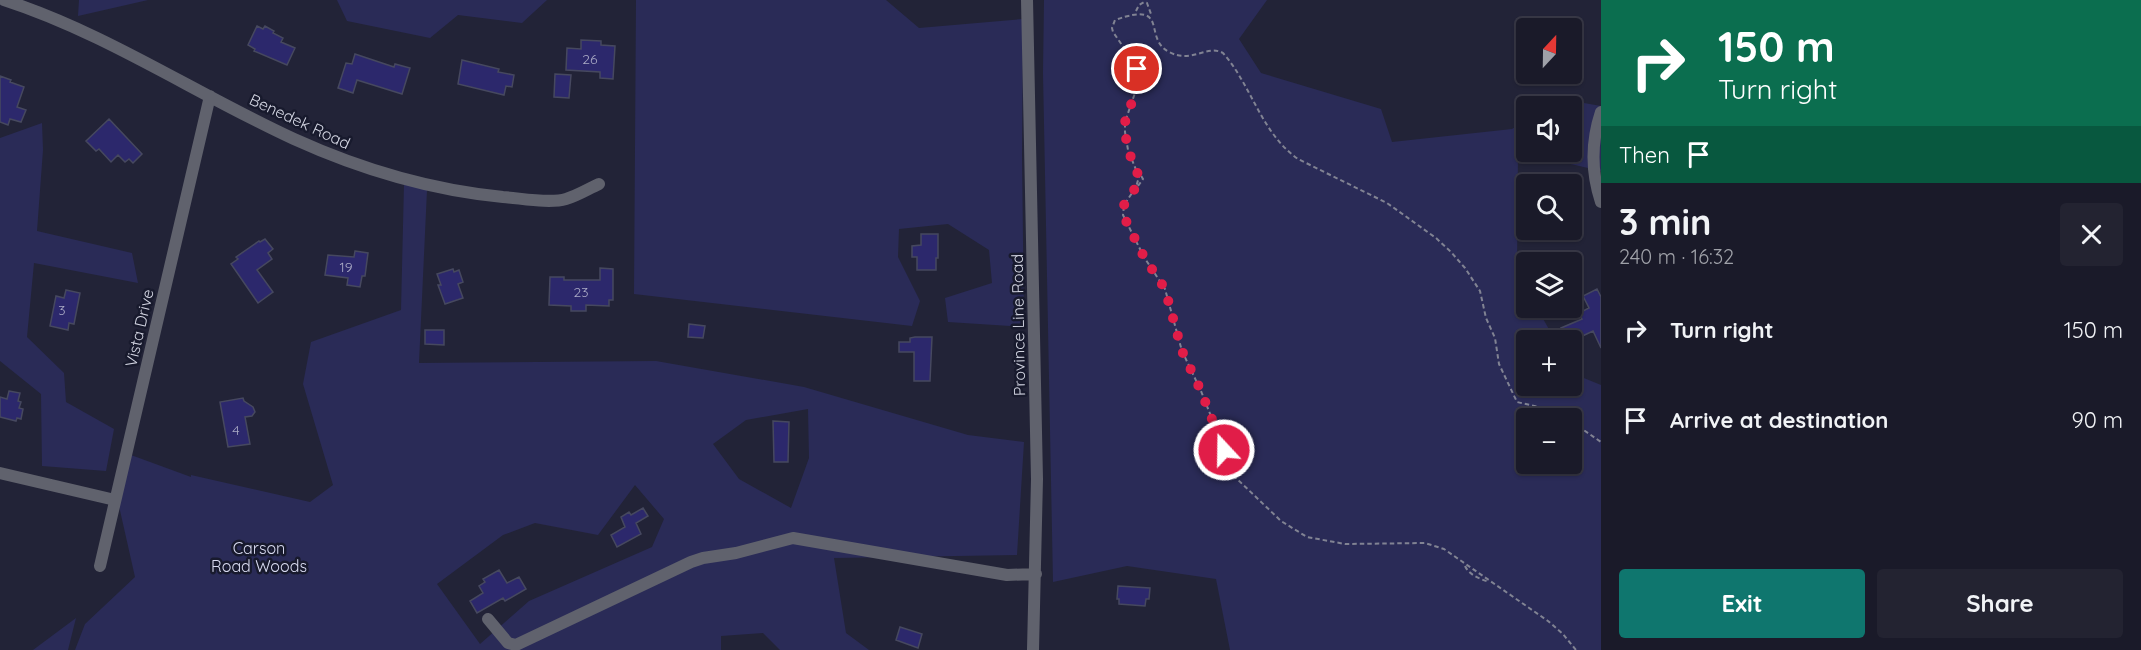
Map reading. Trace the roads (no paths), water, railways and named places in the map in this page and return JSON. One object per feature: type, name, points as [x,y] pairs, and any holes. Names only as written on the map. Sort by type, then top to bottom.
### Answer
[{"type":"street","name":"Benedek Road","points":[[4,0],[81,30],[324,152],[400,178],[491,196],[537,200],[565,200],[599,184]]},
{"type":"street","name":"Province Line Road","points":[[1027,0],[1036,408],[1036,574],[1033,650]]},
{"type":"street","name":"Vista Drive","points":[[100,566],[210,96]]},
{"type":"street","points":[[1601,112],[1595,131],[1593,152],[1593,172],[1601,202]]},
{"type":"street","points":[[0,473],[115,500]]},
{"type":"street","points":[[488,619],[508,643],[516,645],[702,558],[736,553],[793,538],[1007,575],[1036,574]]},
{"type":"park label","name":"Carson Road Woods","points":[[259,557]]}]
